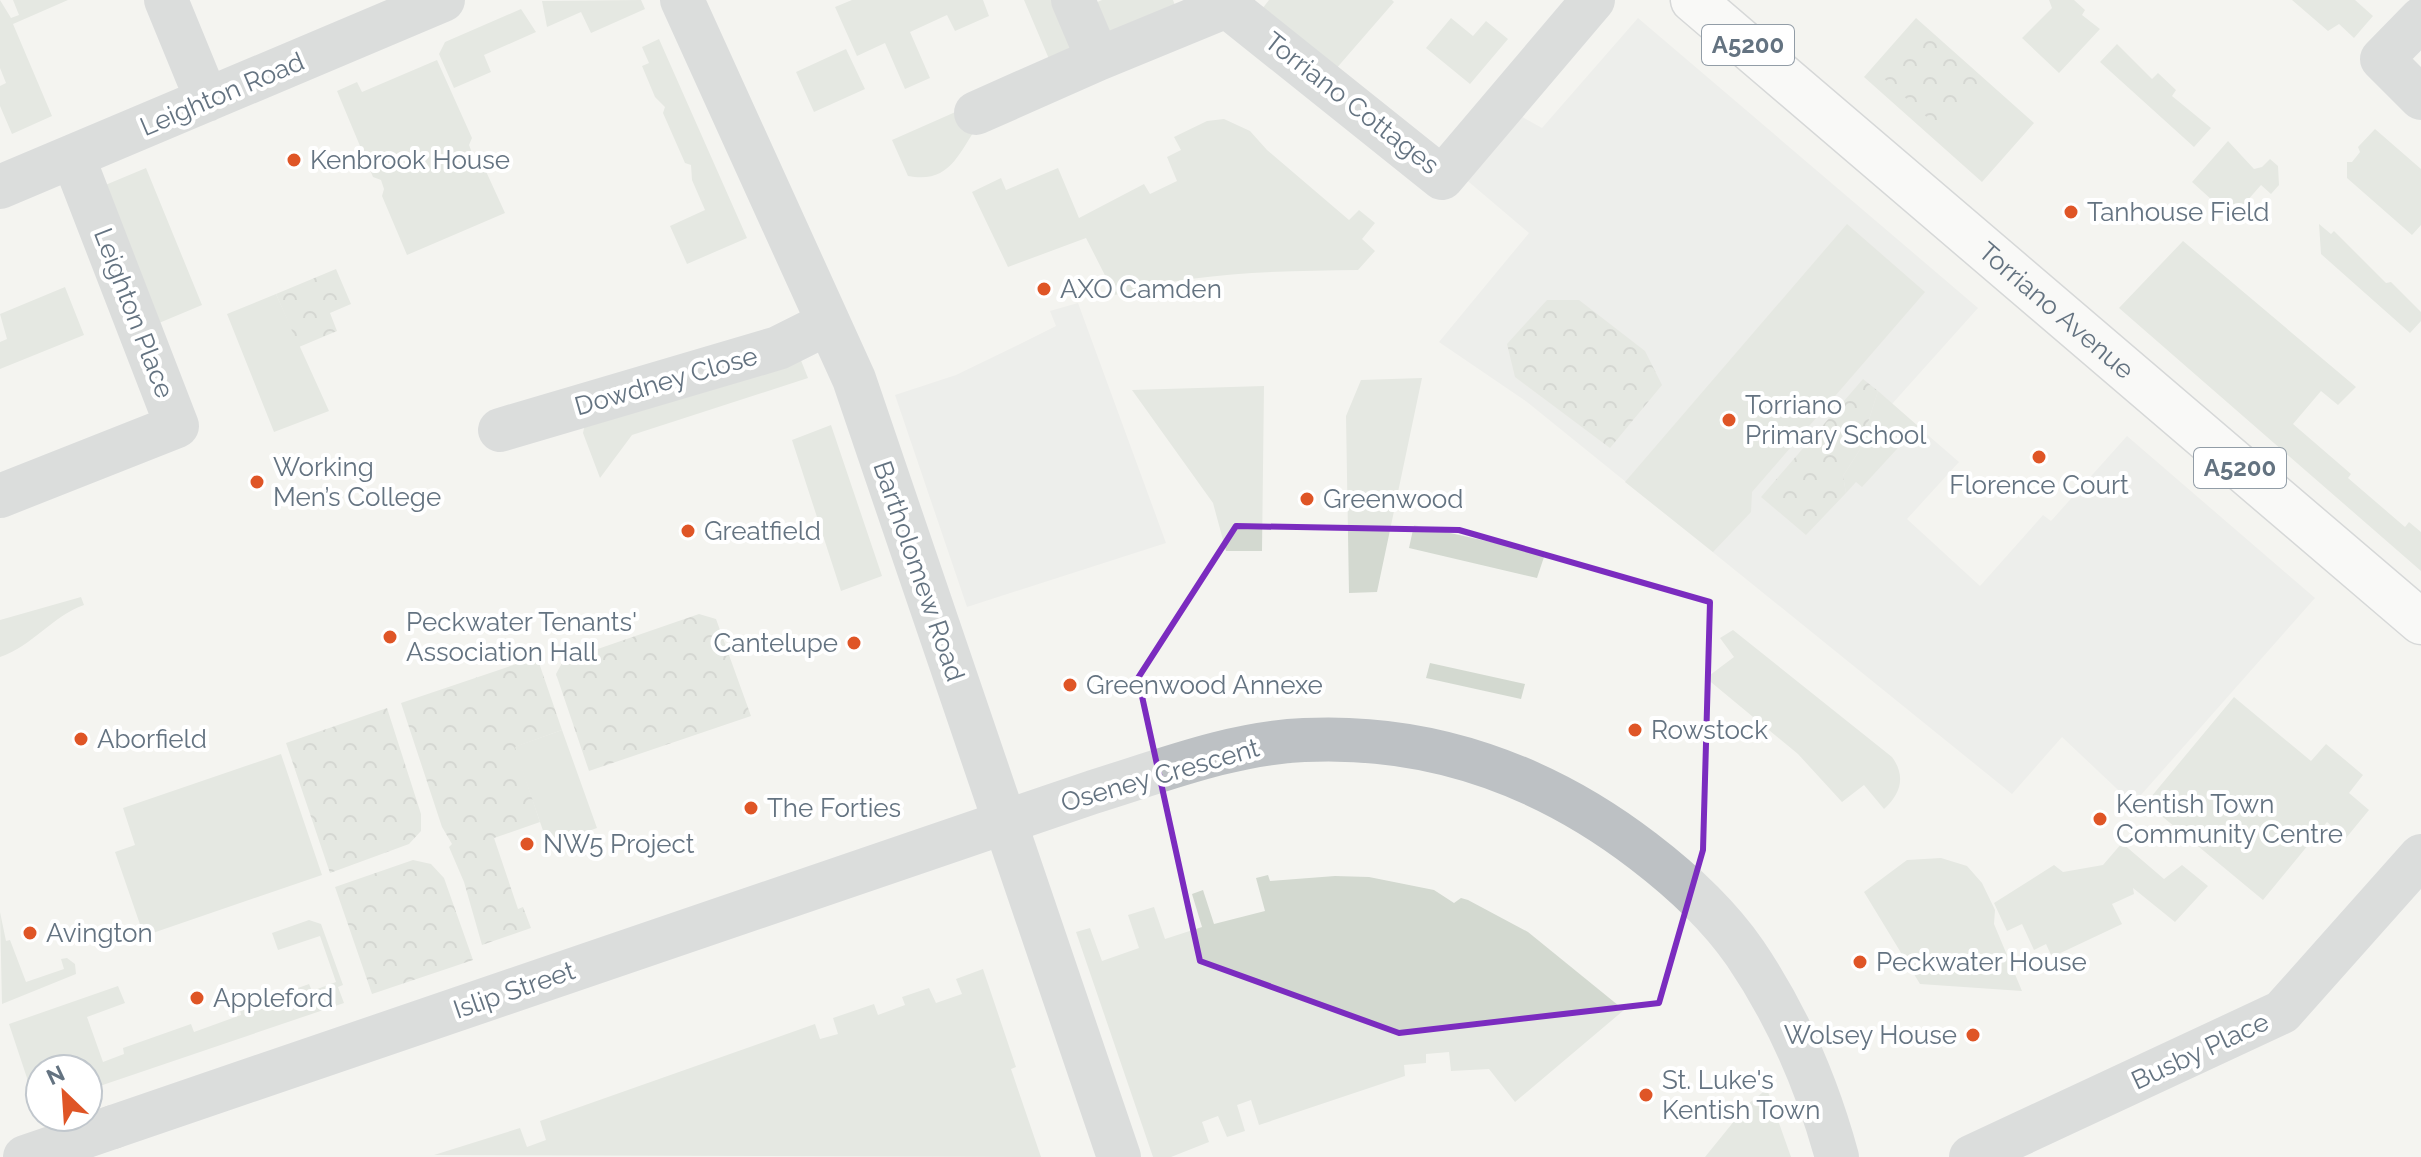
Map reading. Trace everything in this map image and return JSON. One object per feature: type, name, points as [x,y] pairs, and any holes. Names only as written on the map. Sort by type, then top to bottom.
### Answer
[{"type":"main road","name":"Torriano Avenue","points":[[1693,0],[2421,622]]},
{"type":"street","points":[[166,0],[207,100]]},
{"type":"street","name":"Leighton Road","points":[[0,187],[207,100],[391,10],[443,0]]},
{"type":"street","name":"Bartholomew Road","points":[[682,0],[854,379],[1119,1157]]},
{"type":"street","points":[[1073,0],[1098,59]]},
{"type":"street","name":"Torriano Cottages","points":[[976,113],[1227,6],[1243,8],[1442,178],[1593,0]]},
{"type":"street","points":[[2421,19],[2382,59],[2421,98]]},
{"type":"street","name":"Leighton Place","points":[[0,496],[177,426],[73,157]]},
{"type":"street","name":"Dowdney Close","points":[[500,430],[778,348],[828,323]]},
{"type":"street","name":"Oseney Crescent","points":[[1003,823],[1219,754],[1303,740],[1410,745],[1476,760],[1511,773],[1562,797],[1615,830],[1674,874],[1713,914],[1744,951],[1801,1049],[1837,1157]]},
{"type":"street","name":"Islip Street","points":[[25,1157],[1003,823]]},
{"type":"street","name":"Busby Place","points":[[1971,1157],[2282,1012],[2421,856]]},
{"type":"street","points":[[0,1131],[9,1157]]},
{"type":"highlighted area","points":[[1236,526],[1459,530],[1710,602],[1703,850],[1659,1003],[1399,1033],[1200,961],[1138,678]]},
{"type":"shaded area","name":"Torriano Primary School","points":[[1638,18],[1978,308],[1892,404],[1959,462],[1907,519],[1980,586],[2043,515],[2051,521],[2127,436],[2315,598],[2133,804],[2062,737],[2012,794],[1527,402],[1439,342],[1529,233],[1463,177],[1517,114],[1542,128]]},
{"type":"shaded area","points":[[1078,303],[1166,543],[967,607],[895,395],[956,375],[1056,326],[1050,311]]},
{"type":"green space","points":[[0,0],[11,18],[19,15],[13,0],[68,0],[13,24],[52,116],[12,134],[0,106],[0,86],[6,83],[0,68]]},
{"type":"green space","points":[[641,0],[645,9],[591,33],[581,12],[547,27],[542,1]]},
{"type":"green space","points":[[852,0],[983,0],[989,16],[955,31],[947,15],[910,32],[930,78],[905,89],[885,43],[857,56],[835,7]]},
{"type":"green space","points":[[1024,0],[1056,0],[1079,54],[1052,66]]},
{"type":"green space","points":[[1102,0],[1173,0],[1177,11],[1108,38],[1095,3]]},
{"type":"green space","points":[[1269,0],[1394,2],[1335,70],[1262,9]]},
{"type":"green space","points":[[2049,0],[2074,0],[2085,10],[2082,15],[2100,29],[2059,73],[2022,38],[2052,8]]},
{"type":"green space","points":[[2292,0],[2355,0],[2373,16],[2354,38],[2339,24],[2328,31]]},
{"type":"green space","points":[[521,9],[536,32],[484,55],[491,72],[454,88],[439,54],[445,42]]},
{"type":"green space","points":[[1451,18],[1473,36],[1486,21],[1508,39],[1470,84],[1426,48]]},
{"type":"green space","points":[[1916,18],[2034,123],[1982,182],[1864,77]]},
{"type":"green space","points":[[1921,28],[1982,82],[1940,129],[1879,74]]},
{"type":"green space","points":[[659,39],[747,238],[687,264],[670,226],[705,210],[692,180],[691,165],[685,163],[663,113],[665,107],[655,97],[642,66],[649,63],[642,47]]},
{"type":"green space","points":[[2117,44],[2152,79],[2158,73],[2176,90],[2172,96],[2211,128],[2194,147],[2100,62]]},
{"type":"green space","points":[[846,49],[865,89],[814,112],[796,72]]},
{"type":"green space","points":[[437,60],[472,138],[469,145],[472,153],[479,156],[505,213],[407,255],[382,196],[384,189],[381,180],[373,177],[337,91],[357,82],[362,92]]},
{"type":"green space","points":[[969,106],[978,125],[951,165],[933,176],[908,176],[892,140]]},
{"type":"green space","points":[[1224,119],[1250,131],[1267,150],[1349,220],[1359,210],[1375,223],[1362,239],[1375,251],[1358,270],[1205,277],[1115,295],[1086,238],[1008,267],[972,192],[1001,178],[1006,190],[1058,168],[1079,218],[1144,184],[1150,194],[1177,181],[1167,157],[1181,150],[1174,137],[1207,121]]},
{"type":"green space","points":[[2375,129],[2421,169],[2421,225],[2412,235],[2347,178],[2347,162],[2352,162],[2360,152],[2358,147]]},
{"type":"green space","points":[[2228,141],[2254,169],[2262,167],[2270,159],[2278,166],[2279,185],[2271,194],[2261,185],[2232,218],[2192,182]]},
{"type":"green space","points":[[146,168],[202,305],[159,323],[103,186]]},
{"type":"green space","points":[[1847,224],[1925,292],[1752,492],[1751,512],[1713,552],[1625,482]]},
{"type":"green space","points":[[2319,224],[2331,234],[2334,231],[2386,283],[2391,282],[2421,312],[2421,321],[2410,333],[2321,254]]},
{"type":"green space","points":[[2183,241],[2356,387],[2338,405],[2321,391],[2293,424],[2351,474],[2348,478],[2405,527],[2409,522],[2421,532],[2421,571],[2119,308]]},
{"type":"green space","points":[[336,269],[351,304],[330,313],[337,331],[299,347],[276,294]]},
{"type":"green space","points":[[65,287],[84,335],[0,369],[0,342],[7,339],[0,314]]},
{"type":"green space","points":[[276,294],[329,411],[274,432],[227,314]]},
{"type":"green space","points":[[1547,300],[1579,300],[1645,351],[1662,385],[1610,448],[1515,377],[1507,344]]},
{"type":"green space","points":[[800,358],[808,378],[632,435],[600,478],[583,433],[586,419]]},
{"type":"green space","points":[[1422,378],[1377,592],[1349,593],[1346,416],[1361,380]]},
{"type":"green space","points":[[1863,379],[1878,391],[1859,451],[1843,476],[1846,493],[1806,535],[1761,497]]},
{"type":"green space","points":[[1264,386],[1262,551],[1226,551],[1213,503],[1132,390]]},
{"type":"green space","points":[[1878,391],[1918,426],[1862,487],[1856,482],[1846,493],[1843,476],[1859,451]]},
{"type":"green space","points":[[831,425],[882,576],[841,591],[792,440]]},
{"type":"green space","points":[[1414,525],[1545,554],[1537,578],[1409,548]]},
{"type":"green space","points":[[81,597],[84,605],[62,616],[23,646],[0,657],[0,620]]},
{"type":"green space","points":[[699,614],[716,619],[751,716],[589,771],[556,674],[563,661]]},
{"type":"green space","points":[[1733,630],[1892,757],[1899,771],[1900,784],[1884,809],[1864,785],[1842,802],[1798,754],[1706,678],[1734,657],[1720,638]]},
{"type":"green space","points":[[537,657],[562,730],[515,747],[540,822],[494,838],[518,909],[523,907],[531,928],[482,945],[464,882],[449,847],[452,844],[442,827],[401,703]]},
{"type":"green space","points":[[1430,663],[1525,684],[1521,699],[1426,678]]},
{"type":"green space","points":[[2234,697],[2311,761],[2326,744],[2363,775],[2349,793],[2369,810],[2346,838],[2327,822],[2263,900],[2146,803]]},
{"type":"green space","points":[[387,708],[421,814],[421,831],[409,844],[330,873],[286,743]]},
{"type":"green space","points":[[562,730],[597,828],[548,845],[514,747]]},
{"type":"green space","points":[[281,754],[322,875],[144,936],[115,852],[135,845],[123,808]]},
{"type":"green space","points":[[2122,843],[2164,879],[2182,865],[2208,886],[2175,922],[2133,888],[2134,894],[2112,904],[2122,924],[2052,957],[2046,944],[2034,950],[2022,924],[2007,931],[1994,903],[2054,865],[2063,872],[2103,865]]},
{"type":"green space","points":[[1941,858],[1967,866],[1982,883],[1995,910],[1994,924],[2022,991],[1920,984],[1864,892],[1907,860]]},
{"type":"green space","points":[[413,860],[431,864],[444,878],[473,960],[372,994],[335,887]]},
{"type":"green space","points":[[1268,875],[1270,881],[1369,877],[1434,890],[1454,903],[1461,898],[1468,900],[1528,932],[1624,1010],[1515,1102],[1489,1069],[1451,1071],[1449,1052],[1426,1054],[1426,1063],[1404,1065],[1405,1076],[1259,1125],[1251,1100],[1237,1105],[1245,1131],[1227,1137],[1218,1116],[1202,1122],[1209,1142],[1171,1157],[1153,1157],[1076,932],[1090,928],[1102,961],[1139,948],[1128,915],[1154,907],[1165,939],[1202,927],[1192,894],[1203,890],[1214,924],[1265,911],[1256,878]]},
{"type":"green space","points":[[0,912],[6,941],[10,940],[26,982],[64,969],[61,959],[67,958],[75,964],[76,974],[2,1004]]},
{"type":"green space","points":[[309,920],[321,924],[343,985],[338,987],[344,1003],[104,1085],[104,1062],[124,1054],[123,1048],[191,1024],[194,1032],[241,1015],[240,1009],[309,984],[312,991],[336,982],[320,936],[278,950],[272,933]]},
{"type":"green space","points":[[983,969],[1016,1067],[1011,1069],[1041,1157],[434,1155],[520,1128],[527,1147],[546,1140],[540,1121],[815,1024],[820,1039],[838,1034],[833,1018],[874,1004],[878,1015],[905,1005],[902,997],[929,988],[936,1003],[962,994],[956,979]]},
{"type":"green space","points":[[118,986],[125,1003],[87,1017],[100,1053],[24,1053],[24,1069],[9,1024]]},
{"type":"green space","points":[[1767,1089],[1791,1157],[1705,1157],[1748,1104]]},
{"type":"place","name":"Kenbrook House","points":[[294,160]]},
{"type":"place","name":"Tanhouse Field","points":[[2071,212]]},
{"type":"place","name":"AXO Camden","points":[[1044,289]]},
{"type":"place","name":"Torriano Primary School","points":[[1729,420]]},
{"type":"place","name":"Florence Court","points":[[2039,457]]},
{"type":"place","name":"Working Men’s College","points":[[257,482]]},
{"type":"place","name":"Greenwood","points":[[1307,499]]},
{"type":"place","name":"Greatfield","points":[[688,531]]},
{"type":"place","name":"Peckwater Tenants' Association Hall","points":[[390,637]]},
{"type":"place","name":"Cantelupe","points":[[854,643]]},
{"type":"place","name":"Greenwood Annexe","points":[[1070,685]]},
{"type":"place","name":"Rowstock","points":[[1635,730]]},
{"type":"place","name":"Aborfield","points":[[81,739]]},
{"type":"place","name":"The Forties","points":[[751,808]]},
{"type":"place","name":"Kentish Town Community Centre","points":[[2100,819]]},
{"type":"place","name":"NW5 Project","points":[[527,844]]},
{"type":"place","name":"Avington","points":[[30,933]]},
{"type":"place","name":"Peckwater House","points":[[1860,962]]},
{"type":"place","name":"Appleford","points":[[197,998]]},
{"type":"place","name":"Wolsey House","points":[[1973,1035]]},
{"type":"place","name":"St. Luke's Kentish Town","points":[[1646,1095]]}]
